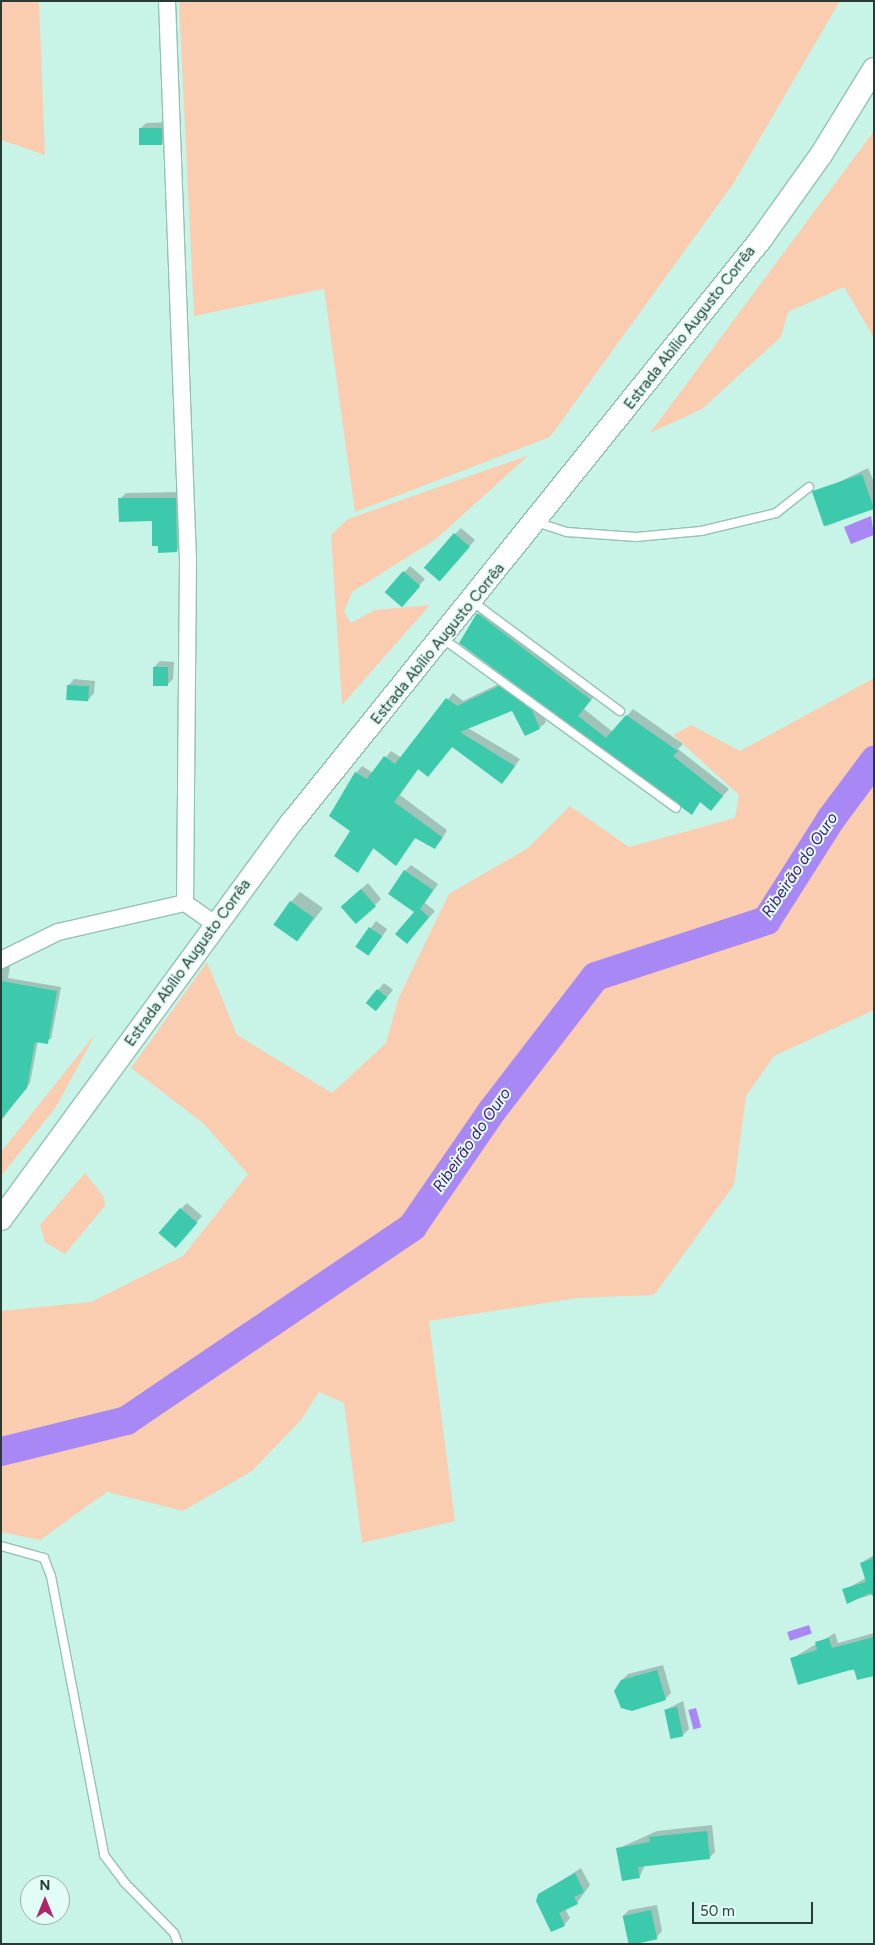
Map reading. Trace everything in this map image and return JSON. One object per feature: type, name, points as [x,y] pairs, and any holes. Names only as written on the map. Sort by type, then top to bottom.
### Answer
[{"type":"main road","name":"Estrada Abílio Augusto Corrêa","points":[[1,1219],[215,924],[760,239],[821,155],[874,69]]},
{"type":"street","points":[[167,1],[188,561],[185,903]]},
{"type":"street","points":[[1,960],[58,932],[185,903],[215,924]]},
{"type":"lane","points":[[536,522],[567,532],[636,536],[701,531],[776,513],[809,487]]},
{"type":"lane","points":[[472,601],[620,710]]},
{"type":"lane","points":[[442,638],[676,808]]},
{"type":"lane","points":[[1,1546],[44,1558],[51,1576],[104,1855],[178,1944]]},
{"type":"shaded area","points":[[1,1],[39,1],[45,155],[1,140]]},
{"type":"shaded area","points":[[179,1],[840,1],[733,184],[550,437],[355,512],[324,289],[194,316]]},
{"type":"shaded area","points":[[874,131],[874,338],[844,287],[788,312],[781,337],[702,409],[650,433]]},
{"type":"shaded area","points":[[529,455],[436,539],[352,592],[344,612],[351,623],[375,610],[430,605],[342,705],[331,535],[348,519]]},
{"type":"shaded area","points":[[871,516],[874,535],[851,544],[844,527]]},
{"type":"shaded area","points":[[874,678],[874,1010],[774,1056],[746,1096],[734,1185],[654,1295],[577,1298],[429,1321],[455,1521],[362,1543],[344,1403],[319,1392],[301,1420],[252,1471],[183,1511],[107,1492],[40,1540],[1,1532],[1,1311],[91,1302],[183,1256],[248,1174],[203,1123],[131,1068],[207,962],[237,1035],[332,1093],[386,1043],[399,997],[449,894],[528,848],[570,806],[629,847],[735,818],[739,795],[673,735],[691,725],[740,751]]},
{"type":"shaded area","points":[[96,1033],[56,1107],[1,1176],[1,1152]]},
{"type":"shaded area","points":[[85,1173],[104,1197],[105,1206],[65,1254],[45,1242],[40,1225]]},
{"type":"shaded area","points":[[809,1625],[812,1634],[790,1641],[787,1632]]},
{"type":"shaded area","points":[[696,1708],[701,1727],[693,1729],[688,1710]]},
{"type":"building","points":[[139,128],[162,128],[162,145],[139,145]]},
{"type":"building","points":[[862,474],[874,509],[824,526],[812,491]]},
{"type":"building","points":[[118,498],[176,498],[177,552],[158,553],[158,546],[152,546],[152,521],[119,522]]},
{"type":"building","points":[[454,533],[470,547],[440,581],[424,568]]},
{"type":"building","points":[[403,571],[420,586],[402,607],[385,592]]},
{"type":"building","points":[[477,613],[591,700],[578,716],[606,738],[626,715],[678,751],[673,756],[723,796],[711,811],[700,802],[692,815],[459,643]]},
{"type":"building","points":[[153,667],[168,667],[168,686],[153,686]]},
{"type":"building","points":[[67,685],[89,686],[88,701],[66,700]]},
{"type":"building","points":[[499,686],[532,710],[540,729],[525,736],[512,711],[460,732],[515,766],[502,784],[452,747],[428,777],[418,769],[394,802],[442,837],[435,849],[415,838],[396,866],[373,848],[358,873],[334,856],[350,831],[329,816],[355,772],[367,779],[384,756],[395,764],[446,698],[457,706]]},
{"type":"building","points":[[404,870],[433,890],[420,909],[429,917],[407,944],[395,934],[414,912],[388,894]]},
{"type":"building","points":[[361,889],[376,906],[356,924],[341,907]]},
{"type":"building","points":[[290,901],[314,918],[297,941],[273,925]]},
{"type":"building","points":[[369,927],[382,936],[368,956],[355,947]]},
{"type":"building","points":[[1,981],[57,991],[48,1044],[35,1042],[27,1088],[1,1119]]},
{"type":"building","points":[[377,989],[387,997],[376,1011],[366,1003]]},
{"type":"building","points":[[180,1208],[197,1223],[176,1248],[158,1233]]},
{"type":"building","points":[[874,1558],[874,1597],[870,1593],[847,1604],[842,1589],[866,1582],[860,1563]]},
{"type":"building","points":[[874,1637],[874,1676],[857,1680],[854,1669],[798,1685],[790,1658],[817,1650],[815,1642],[829,1638],[832,1648]]},
{"type":"building","points":[[657,1670],[666,1700],[632,1711],[621,1708],[614,1691],[621,1680]]},
{"type":"building","points":[[677,1707],[683,1736],[671,1739],[664,1710]]},
{"type":"building","points":[[707,1831],[710,1859],[638,1867],[640,1878],[622,1881],[616,1848],[650,1842],[649,1837]]},
{"type":"building","points":[[575,1873],[584,1892],[574,1897],[578,1904],[559,1913],[565,1926],[551,1932],[536,1901],[538,1894]]},
{"type":"building","points":[[651,1910],[657,1939],[629,1944],[623,1916]]},
{"type":"waterway","name":"Ribeirão do Ouro","points":[[1,1451],[126,1420],[412,1226],[491,1111],[595,976],[766,920],[830,819],[874,760]]}]
